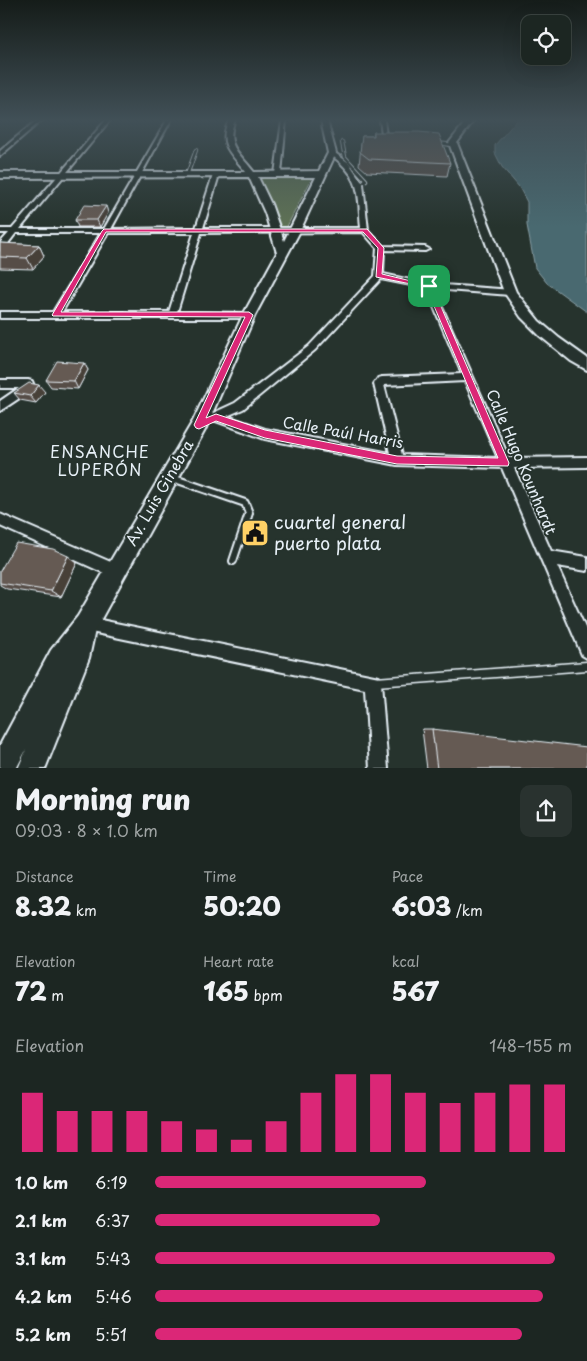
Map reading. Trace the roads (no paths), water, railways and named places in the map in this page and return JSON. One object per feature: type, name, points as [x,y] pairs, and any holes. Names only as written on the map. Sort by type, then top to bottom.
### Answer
[{"type":"street","points":[[0,248],[79,156]]},
{"type":"street","points":[[56,315],[149,156]]},
{"type":"street","points":[[236,156],[252,175],[277,230],[282,252]]},
{"type":"street","points":[[278,174],[280,156]]},
{"type":"street","name":"Av. Luis Ginebra","points":[[2,768],[59,658],[86,624],[199,425],[249,315],[295,231],[331,156]]},
{"type":"street","points":[[199,425],[239,406],[312,348],[379,276],[381,248],[365,230],[360,184],[347,164],[336,156]]},
{"type":"street","points":[[458,156],[510,292],[519,308],[551,339],[587,365]]},
{"type":"street","points":[[0,174],[321,174]]},
{"type":"street","points":[[172,315],[216,175]]},
{"type":"street","points":[[0,231],[365,230]]},
{"type":"street","points":[[381,248],[425,249]]},
{"type":"street","points":[[379,276],[429,286],[510,292]]},
{"type":"street","name":"Calle Hugo Kounhardt","points":[[429,286],[504,463],[587,650]]},
{"type":"street","points":[[0,315],[249,315]]},
{"type":"street","points":[[397,460],[379,384],[382,381],[468,377]]},
{"type":"street","points":[[0,384],[28,384],[29,386],[0,407]]},
{"type":"street","name":"Calle Paúl Harris","points":[[216,417],[265,434],[397,460],[504,463],[587,462]]},
{"type":"street","points":[[0,520],[115,572]]},
{"type":"street","points":[[546,557],[587,564]]},
{"type":"street","points":[[86,624],[373,682],[379,768]]},
{"type":"street","name":"Av. Luis Ginebra","points":[[31,768],[77,658],[86,624]]},
{"type":"lane","points":[[187,175],[194,156]]},
{"type":"lane","points":[[344,156],[366,180],[360,184]]},
{"type":"lane","points":[[169,477],[245,503],[249,513],[233,561]]},
{"type":"lane","points":[[373,682],[587,666]]},
{"type":"water","points":[[496,156],[587,156],[587,312],[547,283],[535,268],[527,225],[527,202],[519,187],[502,167]]},
{"type":"place","name":"cuartel general puerto plata","points":[[255,533]]},
{"type":"district","name":"ENSANCHE LUPERÓN","points":[[100,461]]}]
